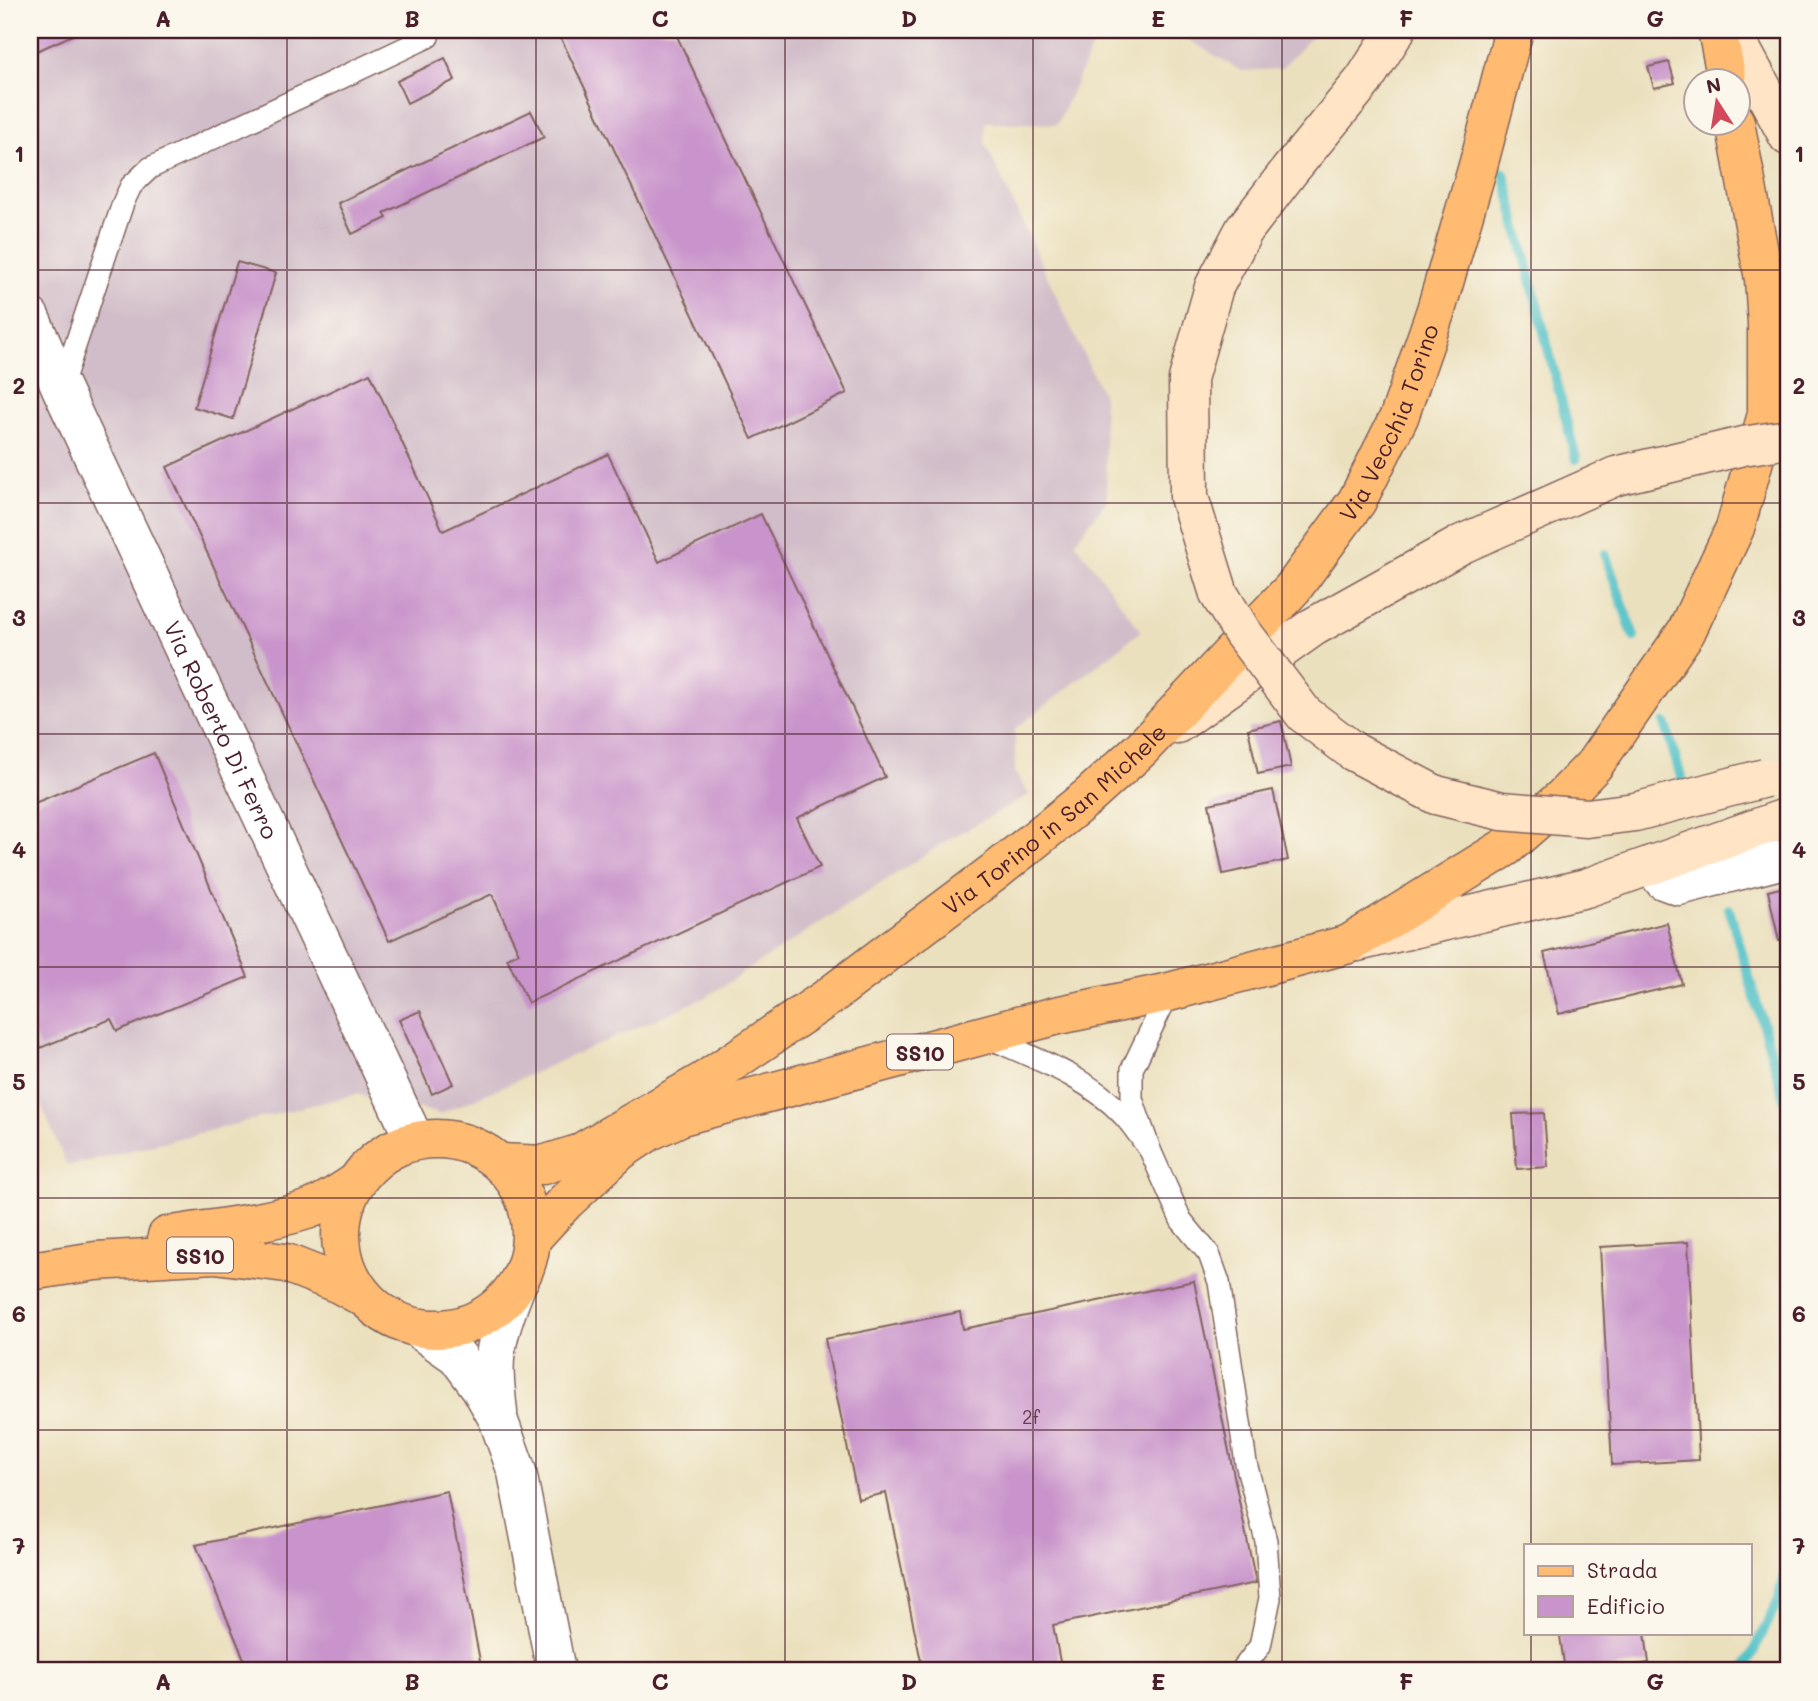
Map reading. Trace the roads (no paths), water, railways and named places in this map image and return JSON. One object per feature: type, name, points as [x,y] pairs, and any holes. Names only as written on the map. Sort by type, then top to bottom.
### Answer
[{"type":"main road","points":[[1396,30],[1364,80],[1244,230],[1214,287],[1188,379],[1189,496],[1219,594],[1242,632],[1304,713],[1354,751],[1436,794],[1502,811],[1587,818],[1635,813],[1777,774]]},
{"type":"main road","name":"Via Vecchia Torino","points":[[1142,749],[1293,588],[1357,501],[1399,417],[1436,310],[1514,30]]},
{"type":"main road","points":[[1717,30],[1724,66]]},
{"type":"main road","points":[[1731,30],[1788,136]]},
{"type":"main road","points":[[1349,944],[1506,848],[1563,797],[1594,765],[1686,632],[1735,527],[1767,414],[1764,279],[1738,136]]},
{"type":"main road","name":"Via Torino in San Michele","points":[[501,1163],[543,1165],[578,1154],[704,1081],[827,998],[997,870],[1088,797],[1142,749],[1313,627],[1462,544],[1616,476],[1743,446],[1788,439]]},
{"type":"main road","name":"SS10","points":[[1652,865],[1788,817]]},
{"type":"main road","name":"Via Torino in San Michele","points":[[532,1238],[566,1201],[620,1151],[650,1131],[682,1116],[1055,1016],[1169,992],[1349,944],[1586,888],[1652,865]]},
{"type":"main road","name":"Via Torino in San Michele","points":[[30,1265],[125,1243],[259,1221],[309,1209],[331,1199],[355,1183],[371,1164],[391,1150],[415,1141],[438,1139],[460,1142],[482,1150],[501,1163],[519,1185],[529,1210],[532,1238],[528,1264],[516,1286],[498,1308],[473,1322],[446,1330],[417,1328],[388,1317],[363,1297],[339,1284],[286,1263],[215,1254],[96,1261],[30,1271]]},
{"type":"main road","name":"Via Torino in San Michele","points":[[355,1183],[343,1211],[340,1242],[348,1271],[363,1297]]},
{"type":"street","name":"Via Roberto Di Ferro","points":[[30,317],[415,1141]]},
{"type":"street","points":[[1652,865],[1663,880],[1679,886],[1788,858]]},
{"type":"street","points":[[498,1419],[496,1348],[503,1318],[516,1286]]},
{"type":"street","points":[[417,1328],[457,1356],[480,1387],[498,1419],[517,1472],[555,1671]]},
{"type":"lane","points":[[61,388],[131,186],[150,168],[428,37]]},
{"type":"lane","points":[[1169,992],[1132,1069],[1132,1099],[1150,1150],[1181,1220],[1209,1254],[1219,1282],[1246,1463],[1266,1541],[1270,1598],[1260,1646],[1241,1671]]},
{"type":"lane","points":[[984,1035],[1073,1077],[1096,1091],[1124,1115],[1150,1150]]},
{"type":"waterway","points":[[1504,173],[1576,459]]},
{"type":"waterway","points":[[1605,554],[1634,637]]},
{"type":"waterway","points":[[1665,723],[1682,780]]},
{"type":"waterway","points":[[1729,909],[1788,1110]]},
{"type":"waterway","points":[[1744,1671],[1780,1597],[1788,1560]]}]
